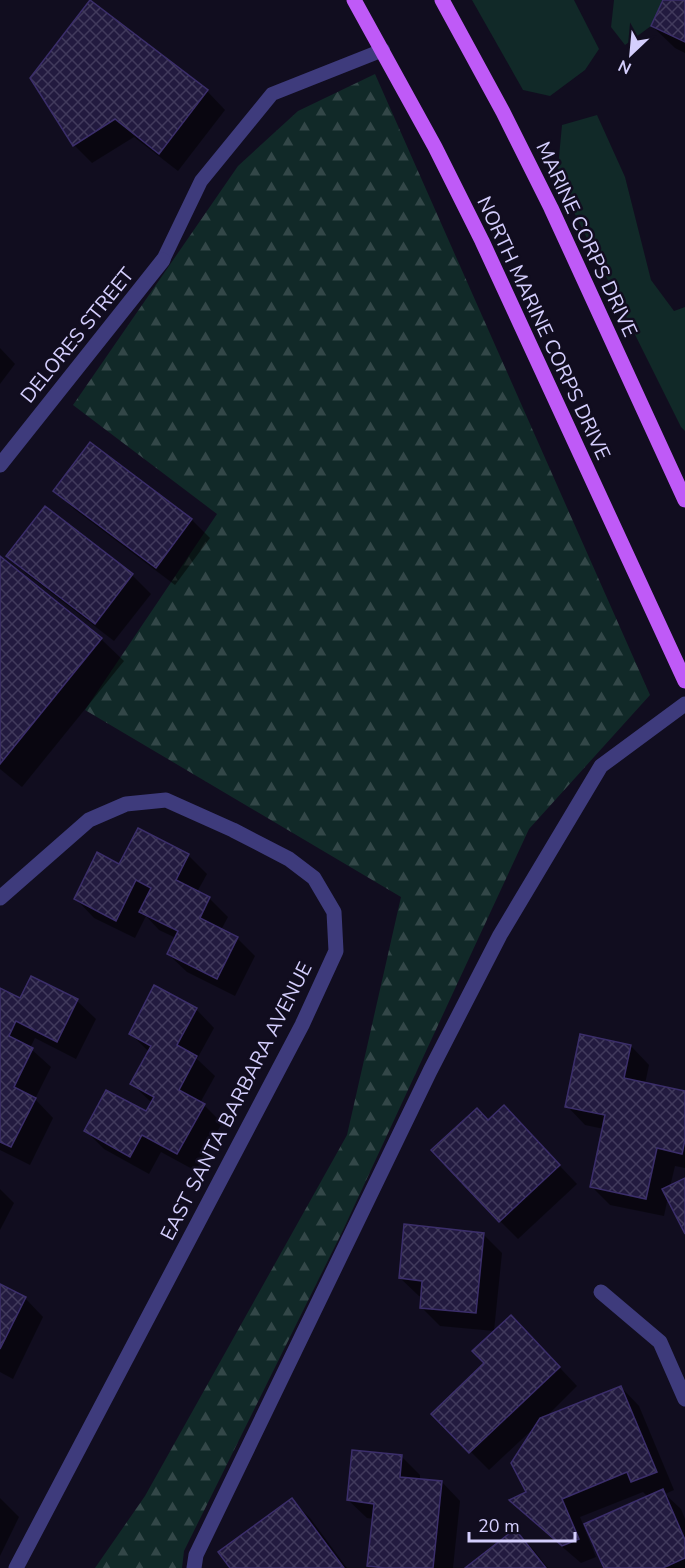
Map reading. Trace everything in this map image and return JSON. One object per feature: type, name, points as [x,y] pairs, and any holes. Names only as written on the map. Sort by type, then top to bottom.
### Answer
[{"type":"main road","name":"NORTH MARINE CORPS DRIVE","points":[[354,0],[435,147],[482,241],[685,681]]},
{"type":"main road","name":"MARINE CORPS DRIVE","points":[[442,0],[503,112],[551,208],[685,500]]},
{"type":"street","name":"DELORES STREET","points":[[0,465],[163,260]]},
{"type":"street","points":[[194,1568],[201,1544],[430,1071],[500,934],[601,766],[685,704]]},
{"type":"street","name":"EAST SANTA BARBARA AVENUE","points":[[0,898],[89,820],[126,804],[166,800],[233,830],[289,859],[314,878],[334,912],[336,951],[302,1025],[16,1568]]},
{"type":"street","points":[[601,1292],[660,1341],[685,1399]]},
{"type":"lane","points":[[163,260],[201,181],[272,94],[383,50]]},
{"type":"green space","points":[[472,0],[574,0],[599,49],[585,70],[550,96],[523,90]]},
{"type":"green space","points":[[614,0],[663,0],[651,26],[625,45],[611,27]]},
{"type":"green space","points":[[375,74],[650,695],[529,829],[344,1228],[184,1551],[182,1568],[95,1568],[145,1496],[347,1135],[401,897],[85,710],[217,514],[73,405],[238,166],[298,111]]},
{"type":"green space","points":[[597,115],[625,177],[651,280],[674,311],[685,307],[685,431],[557,178],[562,125]]},
{"type":"building","points":[[90,0],[208,90],[159,154],[115,119],[73,146],[30,78]]},
{"type":"building","points":[[663,0],[685,0],[685,42],[651,26]]},
{"type":"building","points":[[90,442],[192,519],[156,568],[53,491]]},
{"type":"building","points":[[45,506],[133,574],[95,624],[6,556]]},
{"type":"building","points":[[0,556],[102,638],[0,764]]},
{"type":"building","points":[[138,828],[189,854],[176,880],[210,897],[200,918],[238,937],[217,979],[167,954],[178,931],[139,912],[151,888],[136,880],[116,921],[74,899],[97,852],[119,864]]},
{"type":"building","points":[[31,976],[78,999],[57,1042],[16,1021],[9,1036],[33,1048],[14,1087],[36,1098],[11,1147],[0,1142],[0,988],[20,998]]},
{"type":"building","points":[[154,985],[197,1008],[177,1045],[197,1056],[179,1090],[205,1104],[177,1154],[142,1135],[130,1157],[84,1131],[106,1090],[146,1111],[154,1097],[130,1084],[151,1046],[129,1034]]},
{"type":"building","points":[[580,1034],[631,1045],[624,1078],[685,1091],[685,1140],[682,1154],[657,1148],[646,1199],[590,1187],[605,1115],[565,1107]]},
{"type":"building","points":[[504,1105],[560,1165],[499,1222],[431,1150],[477,1108],[488,1120]]},
{"type":"building","points":[[685,1178],[685,1234],[662,1189]]},
{"type":"building","points":[[404,1224],[484,1233],[476,1313],[420,1308],[422,1281],[399,1278]]},
{"type":"building","points":[[0,1284],[26,1297],[0,1349]]},
{"type":"building","points":[[511,1315],[560,1367],[469,1453],[431,1414],[484,1363],[472,1351]]},
{"type":"building","points":[[621,1386],[657,1472],[631,1482],[627,1472],[562,1499],[579,1539],[562,1546],[509,1500],[526,1492],[511,1463],[540,1418]]},
{"type":"building","points":[[352,1450],[402,1455],[400,1477],[442,1481],[433,1568],[367,1566],[374,1504],[347,1500]]},
{"type":"building","points":[[663,1489],[685,1540],[685,1558],[663,1568],[604,1568],[584,1524]]},
{"type":"building","points":[[292,1498],[344,1568],[230,1568],[218,1552]]},
{"type":"building","points":[[515,1529],[546,1568],[465,1568]]}]
